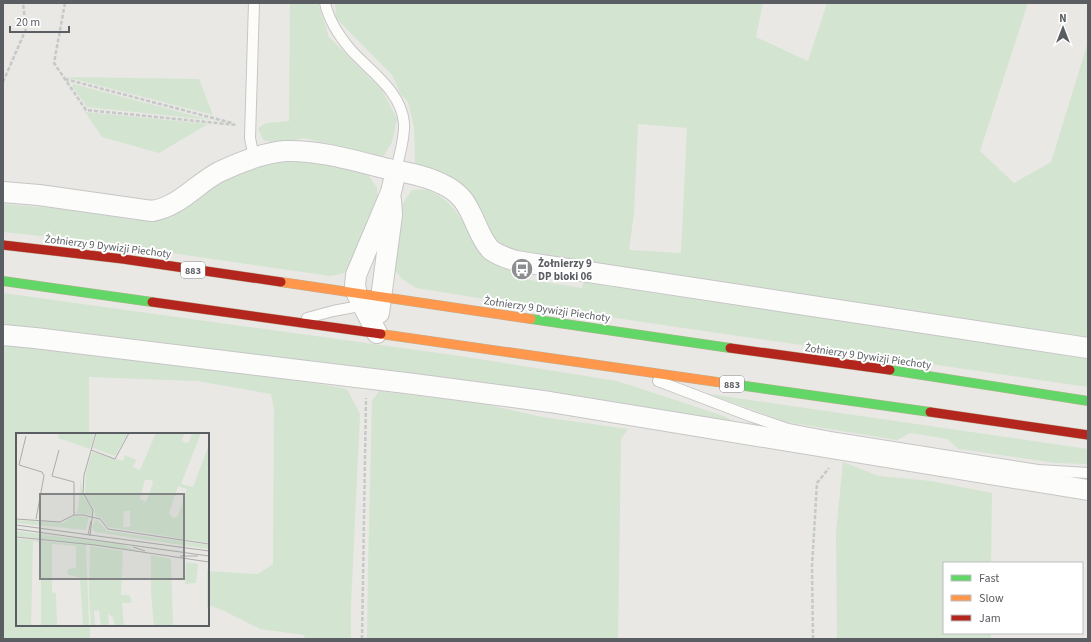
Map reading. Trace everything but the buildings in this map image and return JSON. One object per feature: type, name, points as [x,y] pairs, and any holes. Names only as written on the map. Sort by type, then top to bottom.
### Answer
[{"type":"highway","name":"Żołnierzy 9 Dywizji Piechoty","points":[[3,245],[123,259],[360,299]]},
{"type":"highway","name":"883","points":[[3,281],[377,333],[1088,436]]},
{"type":"highway","name":"Żołnierzy 9 Dywizji Piechoty","points":[[382,297],[698,344],[884,369],[1088,401]]},
{"type":"street","points":[[3,192],[39,195],[152,211],[163,210],[218,173],[237,164],[270,153],[286,151],[303,152],[350,159],[441,183],[455,191],[465,201],[484,242],[491,250],[501,256],[516,261],[1088,348]]},
{"type":"street","points":[[377,333],[355,286],[356,275],[381,212],[391,192],[396,171]]},
{"type":"street","points":[[377,333],[392,214],[391,192]]},
{"type":"street","points":[[3,336],[35,338],[550,402],[1088,490]]},
{"type":"lane","points":[[254,3],[250,138],[254,158]]},
{"type":"lane","points":[[324,3],[330,21],[337,32],[351,50],[391,91],[400,106],[404,122],[404,137],[396,171]]},
{"type":"lane","points":[[293,322],[333,311],[360,299],[370,304],[382,297]]},
{"type":"lane","points":[[621,368],[788,429],[1038,470],[1088,473]]},
{"type":"path","points":[[3,82],[26,29],[23,3]]},
{"type":"path","points":[[65,3],[54,64],[65,80],[86,110],[240,125],[65,80]]},
{"type":"path","points":[[362,639],[366,378]]},
{"type":"path","points":[[813,639],[812,566],[817,483],[828,468],[846,451]]},
{"type":"green space","points":[[290,3],[318,3],[329,37],[382,90],[397,119],[392,142],[384,156],[304,138],[277,144],[263,140],[258,128],[266,123],[289,121]]},
{"type":"green space","points":[[335,3],[763,3],[756,37],[808,61],[827,3],[1028,3],[980,151],[1014,183],[1051,162],[1088,42],[1088,339],[929,314],[805,297],[687,276],[514,251],[494,240],[473,200],[457,180],[415,164],[414,127],[408,102],[400,93],[392,75],[336,18]],"holes":[[[638,124],[687,128],[681,253],[629,250],[634,213]]]},
{"type":"green space","points":[[66,77],[199,79],[213,115]]},
{"type":"green space","points":[[73,84],[211,120],[87,107],[72,86]]},
{"type":"green space","points":[[85,112],[208,124],[159,153],[102,137]]},
{"type":"green space","points":[[301,161],[359,171],[369,176],[377,188],[378,200],[354,262],[344,273],[331,276],[80,240],[3,232],[3,204],[79,210],[133,220],[171,218],[199,196],[234,176],[254,167]]},
{"type":"green space","points":[[412,190],[427,190],[439,196],[448,203],[463,222],[483,253],[496,265],[512,271],[512,277],[582,288],[584,280],[1088,355],[1088,387],[416,288],[402,279],[394,269],[394,251],[403,203]]},
{"type":"green space","points":[[3,293],[460,356],[617,381],[724,416],[748,430],[3,329]]},
{"type":"green space","points":[[3,344],[218,369],[347,389],[360,414],[351,604],[351,639],[305,639],[304,635],[260,629],[222,610],[209,605],[209,571],[258,574],[273,564],[274,408],[271,394],[197,381],[89,377],[89,433],[16,433],[16,626],[90,626],[90,639],[3,639]]},
{"type":"green space","points":[[379,391],[485,404],[542,417],[628,429],[621,439],[618,639],[367,639],[372,401]]},
{"type":"green space","points":[[709,394],[1088,449],[1088,464],[1056,463],[958,449],[948,439],[910,433],[897,440],[786,422]]},
{"type":"green space","points":[[843,462],[879,476],[931,481],[992,493],[991,562],[943,562],[943,634],[991,634],[991,639],[837,639],[836,532]]},
{"type":"traffic: fast","points":[[3,281],[152,302]]},
{"type":"traffic: fast","points":[[531,319],[730,348]]},
{"type":"traffic: fast","points":[[890,370],[1088,401]]},
{"type":"traffic: fast","points":[[724,383],[930,412]]},
{"type":"traffic: slow","points":[[281,282],[531,319]]},
{"type":"traffic: slow","points":[[381,334],[724,383]]},
{"type":"traffic: jam","points":[[3,245],[123,259],[281,282]]},
{"type":"traffic: jam","points":[[152,302],[381,334]]},
{"type":"traffic: jam","points":[[730,348],[890,370]]},
{"type":"traffic: jam","points":[[930,412],[1088,435]]},
{"type":"place","name":"Żołnierzy 9 DP bloki 06","points":[[522,269]]}]
